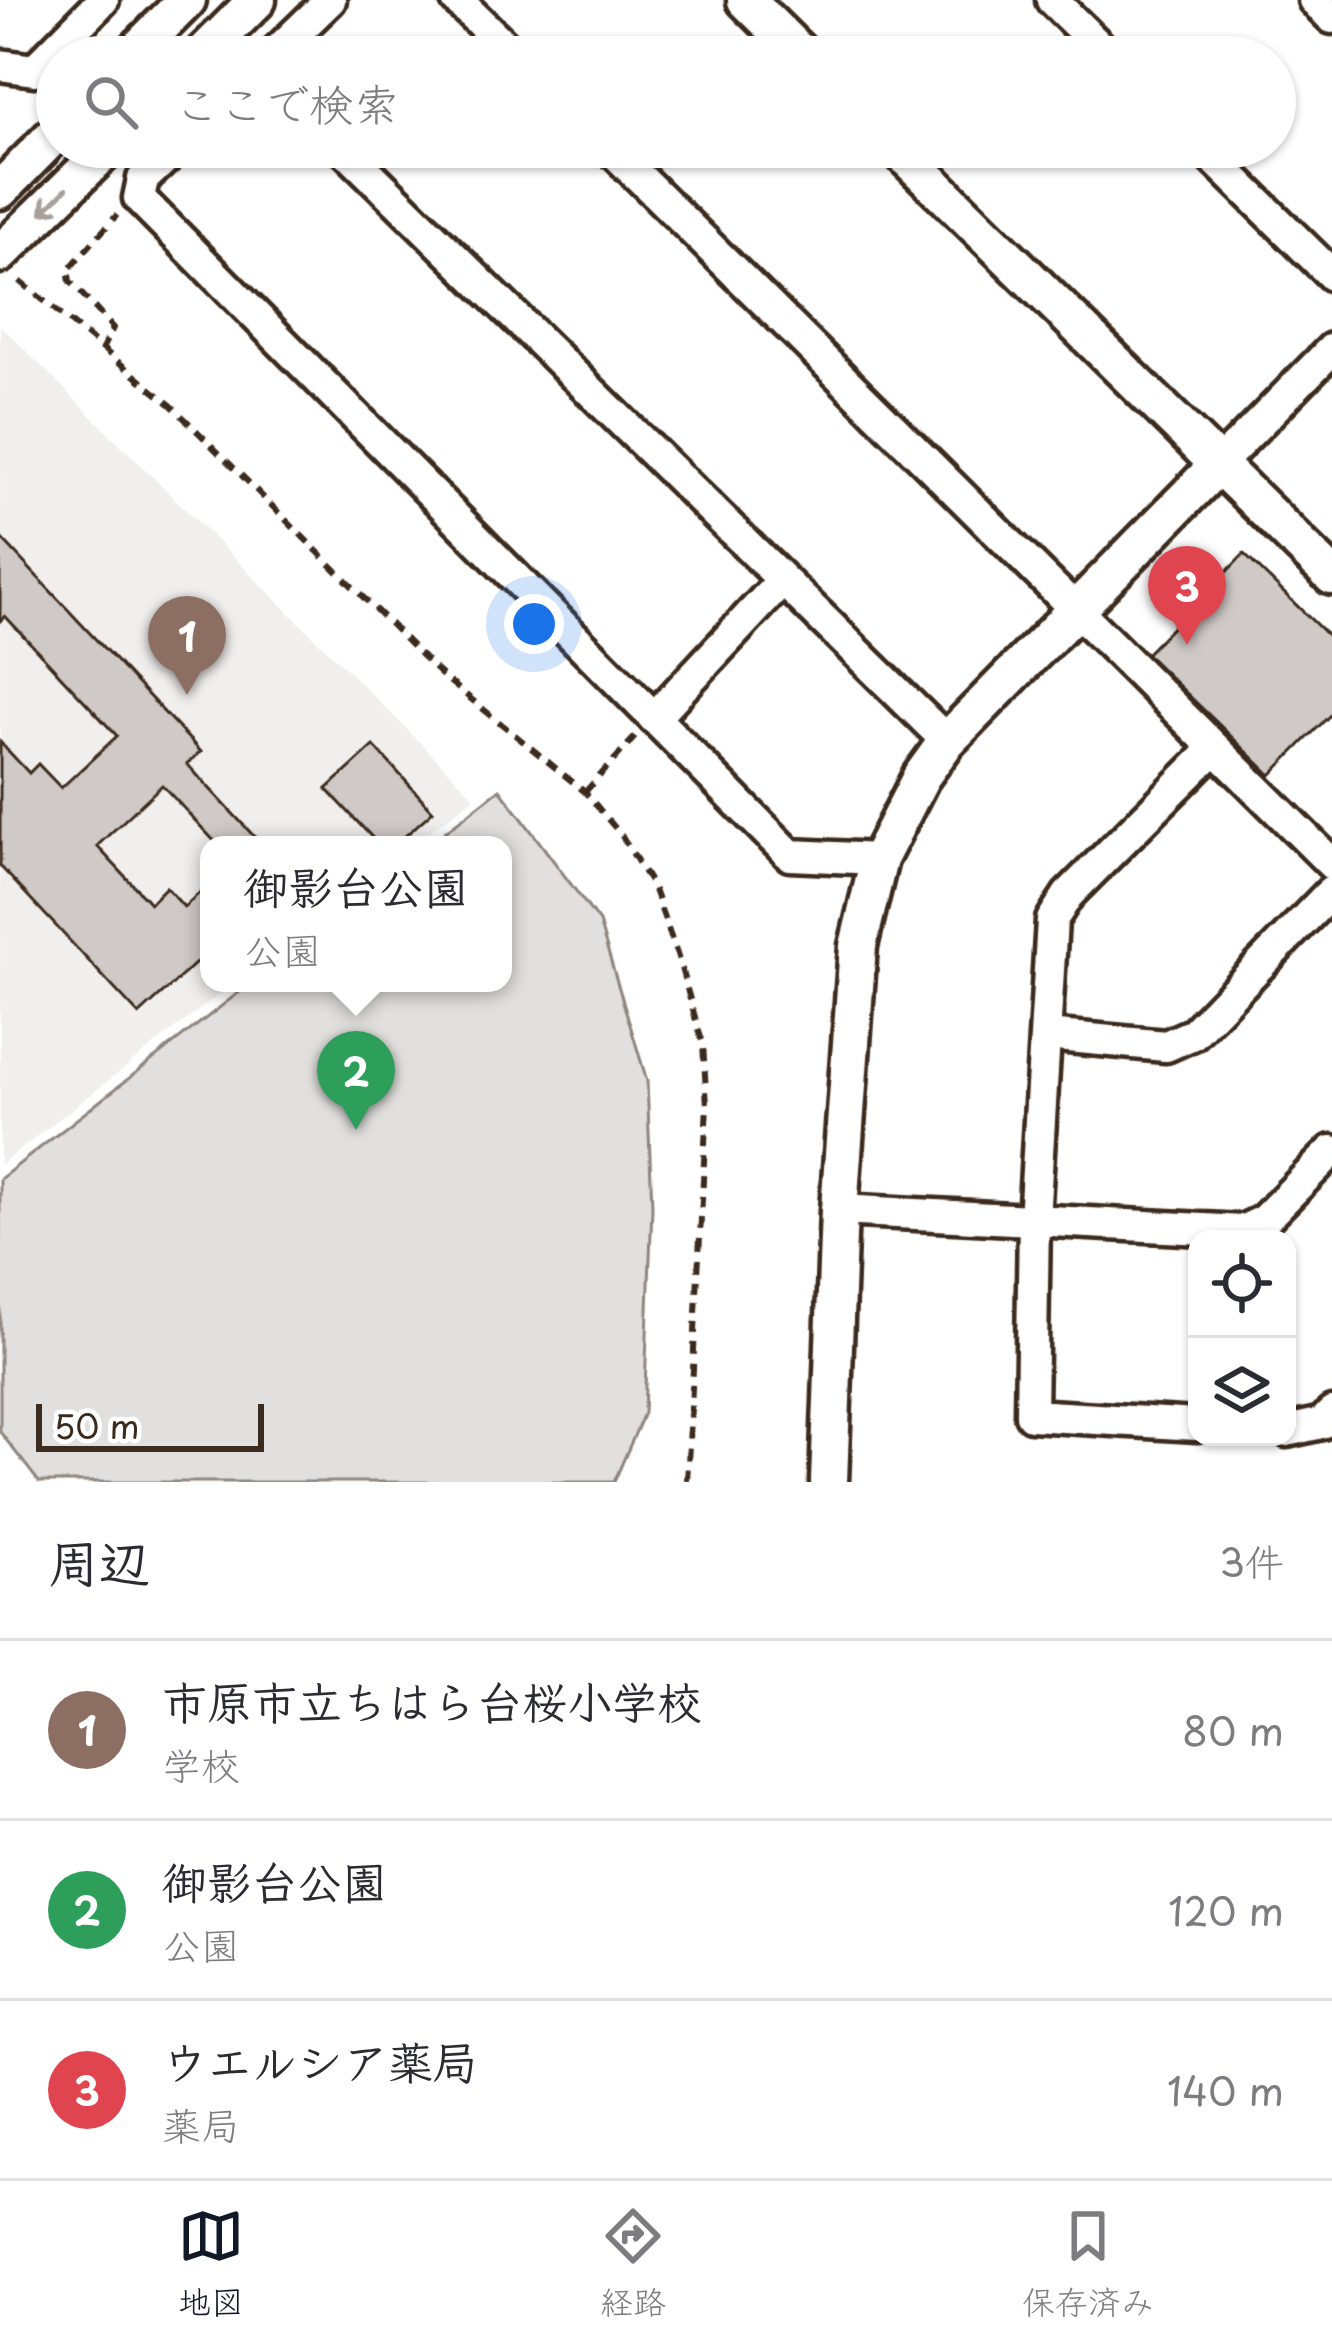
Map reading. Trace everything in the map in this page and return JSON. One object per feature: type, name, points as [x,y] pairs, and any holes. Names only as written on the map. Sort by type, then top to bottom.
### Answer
[{"type":"street","points":[[68,36],[103,0]]},
{"type":"street","points":[[151,36],[187,0]]},
{"type":"street","points":[[221,36],[257,0]]},
{"type":"street","points":[[293,36],[330,0]]},
{"type":"street","points":[[457,0],[494,36]]},
{"type":"street","points":[[746,0],[783,36]]},
{"type":"street","points":[[1052,0],[1089,36]]},
{"type":"street","points":[[1314,0],[1332,18]]},
{"type":"street","points":[[0,64],[36,68]]},
{"type":"street","points":[[0,190],[36,153]]},
{"type":"street","points":[[8,266],[91,168]]},
{"type":"street","points":[[155,168],[143,179],[139,198],[790,855],[879,859]]},
{"type":"street","points":[[363,168],[780,583],[947,741]]},
{"type":"street","points":[[630,168],[1332,864]]},
{"type":"street","points":[[917,168],[1332,576]]},
{"type":"street","points":[[1223,168],[1332,275]]},
{"type":"street","points":[[829,1482],[839,1210],[858,946],[879,859],[947,741],[1332,349]]},
{"type":"street","points":[[654,718],[780,583]]},
{"type":"street","points":[[1188,1424],[1031,1415],[1034,1220],[1052,920],[1068,895],[1214,749]]},
{"type":"street","points":[[1046,1035],[1166,1046],[1192,1034],[1332,891]]},
{"type":"street","points":[[839,1210],[1242,1232],[1263,1221],[1332,1151]]},
{"type":"street","points":[[1296,1429],[1322,1423],[1332,1412]]},
{"type":"path","points":[[101,351],[113,328],[70,281],[68,270],[122,209],[139,198]]},
{"type":"path","points":[[8,266],[47,309],[171,405],[439,673],[584,792],[622,836],[653,887],[703,1046],[707,1105],[688,1482]]},
{"type":"path","points":[[584,792],[654,718]]},
{"type":"shaded area","points":[[0,325],[475,797],[424,836],[200,836],[200,992],[222,992],[0,1165]]},
{"type":"shaded area","points":[[500,789],[599,922],[647,1081],[652,1207],[644,1413],[614,1482],[39,1482],[0,1432],[0,1179],[239,992],[512,992],[512,836],[440,836]]},
{"type":"building","points":[[0,537],[201,752],[187,764],[254,836],[210,836],[162,785],[97,846],[150,903],[166,887],[184,907],[200,892],[200,959],[139,1015],[0,866],[0,742],[29,773],[38,764],[61,788],[117,736],[5,616],[0,621]]},
{"type":"building","points":[[1244,554],[1332,640],[1332,713],[1271,775],[1146,654]]},
{"type":"building","points":[[374,746],[433,811],[405,836],[371,836],[327,789]]},
{"type":"place","name":"ウエルシア薬局","points":[[1187,645]]},
{"type":"place","name":"市原市立ちはら台桜小学校","points":[[187,695]]},
{"type":"place","name":"御影台公園","points":[[356,1130]]}]
